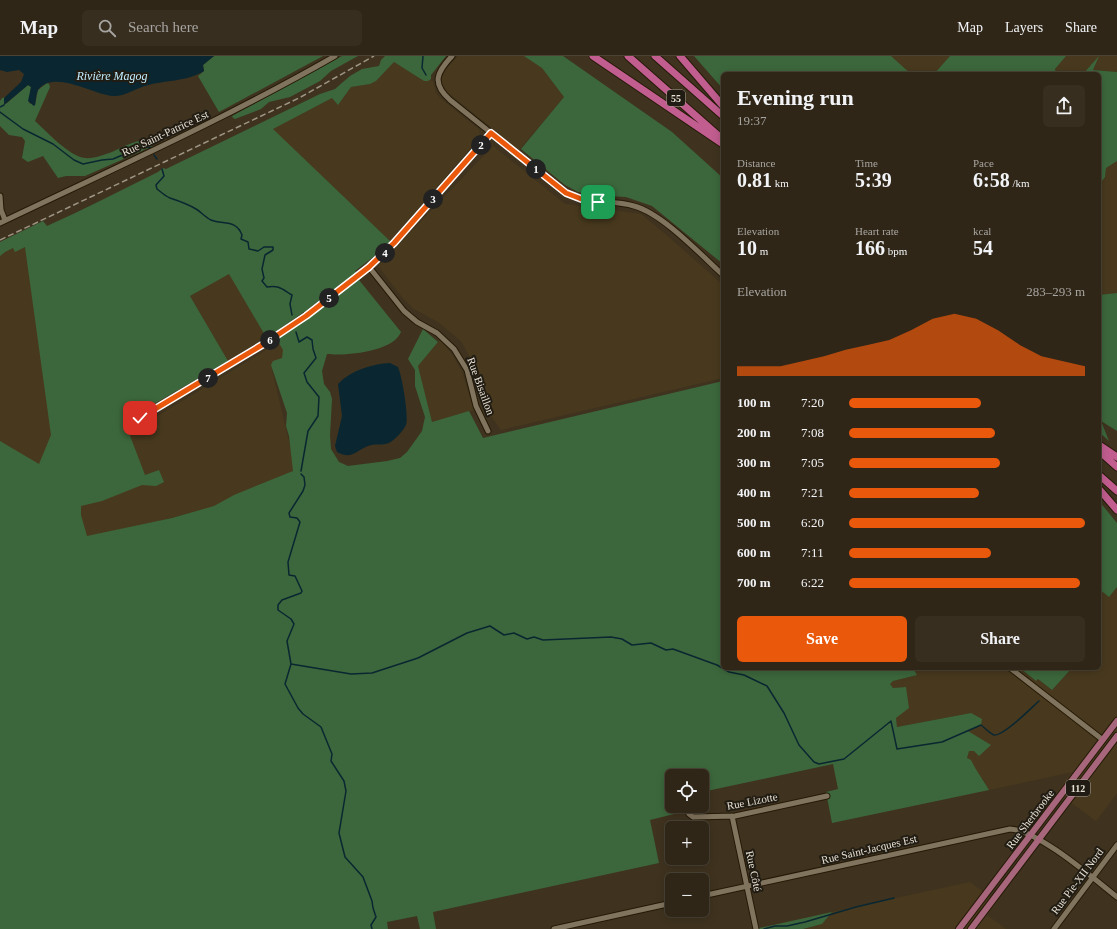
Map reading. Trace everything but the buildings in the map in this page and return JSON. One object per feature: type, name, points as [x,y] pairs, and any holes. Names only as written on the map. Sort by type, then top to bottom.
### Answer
[{"type":"highway","points":[[593,56],[721,143]]},
{"type":"highway","name":"55","points":[[628,56],[721,138]]},
{"type":"highway","name":"55","points":[[656,56],[721,114]]},
{"type":"highway","points":[[680,56],[721,104]]},
{"type":"highway","points":[[1101,446],[1117,457]]},
{"type":"highway","points":[[1101,453],[1117,467]]},
{"type":"highway","points":[[1101,477],[1117,491]]},
{"type":"highway","points":[[1101,491],[1117,510]]},
{"type":"main road","name":"Rue Sherbrooke","points":[[959,929],[1117,721]]},
{"type":"main road","name":"Rue Sherbrooke","points":[[971,929],[1117,736]]},
{"type":"street","name":"Rue Saint-Patrice Est","points":[[2,222],[216,120],[335,56]]},
{"type":"street","points":[[452,56],[440,71],[438,79],[440,90],[450,100],[559,188],[572,196],[591,202],[631,205],[656,216],[721,272]]},
{"type":"street","points":[[134,421],[267,342],[306,316],[369,267],[394,243],[491,133]]},
{"type":"street","points":[[0,196],[2,222]]},
{"type":"street","name":"Rue Bisaillon","points":[[369,267],[397,303],[410,316],[437,332],[454,349],[467,370],[476,406],[488,431]]},
{"type":"street","points":[[1013,670],[1103,740]]},
{"type":"street","name":"Rue Lizotte","points":[[689,813],[693,817],[732,816],[827,796]]},
{"type":"street","name":"Rue Côté","points":[[732,816],[756,929]]},
{"type":"street","name":"Rue Saint-Jacques Est","points":[[709,895],[1003,830],[1017,830],[1039,839],[1117,898]]},
{"type":"street","name":"Rue Pie-XII Nord","points":[[1054,929],[1117,845]]},
{"type":"street","points":[[554,929],[665,905]]},
{"type":"shaded area","points":[[458,56],[524,56],[542,68],[564,97],[519,150],[446,91],[442,82],[442,77],[447,68]]},
{"type":"shaded area","points":[[891,56],[950,56],[936,72],[909,72]]},
{"type":"shaded area","points":[[1066,56],[1117,56],[1117,72],[1093,70],[1098,58],[1085,72],[1056,72],[1055,69]]},
{"type":"shaded area","points":[[394,62],[424,81],[433,81],[436,93],[441,99],[479,129],[480,137],[390,241],[272,129],[332,98],[338,105],[351,87],[370,84],[376,81]]},
{"type":"shaded area","points":[[493,146],[565,204],[641,214],[721,283],[721,378],[501,430],[486,409],[477,370],[461,341],[438,322],[414,309],[402,297],[378,266]]},
{"type":"shaded area","points":[[1117,161],[1117,293],[1101,295],[1101,182],[1105,177],[1106,168]]},
{"type":"shaded area","points":[[32,239],[54,435],[44,466],[0,462],[0,254]]},
{"type":"shaded area","points":[[229,273],[266,337],[228,361],[190,296]]},
{"type":"shaded area","points":[[440,340],[452,354],[462,372],[474,410],[432,422],[418,366]]},
{"type":"shaded area","points":[[281,341],[287,359],[272,370],[299,484],[87,540],[66,488],[113,430],[136,429]]},
{"type":"shaded area","points":[[1117,587],[1117,793],[1096,821],[1057,792],[1072,772],[989,790],[983,779],[976,772],[973,765],[967,758],[968,751],[974,751],[990,745],[968,731],[971,713],[897,727],[896,718],[905,687],[893,688],[890,684],[893,681],[917,675],[914,670],[1022,670],[1036,681],[1038,679],[1052,690],[1070,670],[1101,670],[1101,591],[1109,597]]},
{"type":"shaded area","points":[[970,882],[997,902],[987,915],[1006,929],[804,929],[822,924],[832,912]]},
{"type":"green space","points":[[214,56],[323,56],[219,112],[198,76],[204,71],[203,65]]},
{"type":"green space","points":[[342,56],[358,56],[331,71],[320,81],[290,97],[269,102],[261,109],[235,119],[233,118],[232,116]]},
{"type":"green space","points":[[385,56],[446,56],[431,75],[431,79],[428,81],[424,81],[394,62],[376,81],[370,84],[351,87],[338,105],[332,98],[273,129],[390,241],[377,254],[355,271],[362,278],[359,280],[401,332],[396,339],[379,348],[357,353],[327,354],[322,371],[324,384],[330,392],[332,399],[330,435],[331,449],[339,462],[348,466],[400,458],[407,452],[422,431],[425,417],[415,386],[415,370],[408,359],[423,329],[438,342],[418,366],[432,422],[469,411],[483,438],[721,381],[721,670],[914,670],[917,675],[893,681],[890,684],[893,688],[906,687],[909,708],[896,718],[897,727],[971,713],[982,719],[981,725],[968,731],[991,745],[979,756],[974,751],[969,751],[967,758],[971,760],[989,790],[832,823],[826,792],[838,789],[833,764],[709,791],[709,769],[665,769],[665,813],[678,813],[650,820],[659,863],[433,912],[436,929],[420,929],[417,916],[387,922],[388,929],[0,929],[0,441],[39,464],[51,435],[25,247],[15,252],[13,248],[0,256],[0,242],[43,221],[47,226],[61,220],[158,172],[163,168],[166,169],[320,94],[335,89],[350,76],[362,69],[379,66],[381,60]],"holes":[[[229,274],[266,337],[273,333],[283,350],[282,358],[273,361],[271,365],[287,413],[286,426],[289,436],[293,471],[234,495],[214,506],[172,518],[87,536],[81,515],[81,506],[102,501],[142,485],[156,486],[164,482],[159,470],[145,475],[129,433],[136,429],[130,418],[228,361],[190,296]]]},
{"type":"green space","points":[[524,56],[563,56],[672,132],[721,176],[721,262],[652,206],[626,197],[591,195],[578,192],[565,185],[521,149],[564,97],[542,68]]},
{"type":"green space","points":[[694,56],[891,56],[909,72],[721,72],[721,87]]},
{"type":"green space","points":[[950,56],[1066,56],[1055,69],[1056,72],[936,72]]},
{"type":"green space","points":[[1099,56],[1093,70],[1117,72],[1117,161],[1106,168],[1105,177],[1101,182],[1101,72],[1085,72]]},
{"type":"green space","points":[[47,83],[50,87],[35,121],[58,143],[72,153],[79,157],[95,157],[143,140],[147,140],[153,146],[85,176],[66,176],[58,178],[43,156],[28,162],[22,158],[25,141],[22,137],[9,135],[0,126],[0,101],[2,98],[7,97],[4,105],[28,85],[31,87],[29,103],[35,105],[38,90]]},
{"type":"green space","points":[[1117,293],[1117,431],[1101,421],[1101,295]]},
{"type":"green space","points":[[1101,421],[1109,441],[1101,434]]},
{"type":"green space","points":[[1101,503],[1117,523],[1117,587],[1109,597],[1101,591]]},
{"type":"green space","points":[[1022,670],[1070,670],[1052,690],[1038,679],[1036,681]]},
{"type":"green space","points":[[832,912],[822,924],[803,929],[755,929]]},
{"type":"water","name":"Rivière Magog","points":[[0,56],[214,56],[203,65],[204,71],[197,75],[145,86],[117,96],[105,95],[63,82],[45,84],[38,90],[34,106],[28,101],[31,87],[28,85],[4,105],[4,98],[21,82],[24,74],[19,70],[7,72],[0,70]]},
{"type":"water","points":[[390,363],[398,367],[405,396],[407,420],[405,427],[396,438],[389,443],[371,445],[350,455],[337,452],[335,446],[342,416],[338,384],[355,371]]},
{"type":"waterway","points":[[423,56],[422,68],[426,75]]},
{"type":"waterway","points":[[0,107],[4,105]]},
{"type":"waterway","points":[[0,112],[23,129],[53,144],[74,160],[83,164],[113,159],[144,146],[151,148]]},
{"type":"waterway","points":[[154,155],[157,159]]},
{"type":"waterway","points":[[162,169],[164,176],[156,185],[157,189],[165,195],[193,207],[211,220],[233,225],[242,235],[241,239],[248,242],[249,249],[258,251],[264,247],[273,247],[273,250],[265,255],[262,269],[264,278],[262,281],[267,287],[278,287],[292,295],[290,304],[292,315]]},
{"type":"waterway","points":[[296,332],[299,342],[307,337],[312,340],[316,358],[304,373],[307,382],[319,397],[318,416],[308,431],[301,471]]},
{"type":"waterway","points":[[301,474],[304,477],[305,485],[303,491],[289,513],[290,517],[297,518],[300,522],[288,562],[289,575],[295,576],[302,591],[301,593],[282,600],[278,605],[278,610],[291,619],[294,624],[287,641],[291,664],[285,684],[298,708],[303,714],[321,727],[332,754],[331,761],[344,781],[346,791],[339,833],[345,857],[363,877],[372,901],[376,917],[371,925],[372,929]]},
{"type":"waterway","points":[[291,664],[351,674],[372,673],[418,658],[467,633],[490,626],[504,635],[514,633],[527,639],[534,637],[543,640],[611,637],[622,639],[632,645],[651,643],[666,650],[673,649],[721,667]]},
{"type":"waterway","points":[[726,670],[744,675],[767,686],[784,713],[799,745],[814,762],[819,764],[844,759],[891,721],[897,749],[942,742],[981,725],[992,734],[998,734],[1010,727],[1039,701]]},
{"type":"waterway","points":[[764,929],[805,922],[856,907],[894,898]]},
{"type":"railway","points":[[0,240],[299,98],[374,56]]},
{"type":"route","points":[[140,418],[241,359],[267,342],[306,316],[369,267],[394,243],[491,133],[566,193],[576,198],[598,202]]}]
